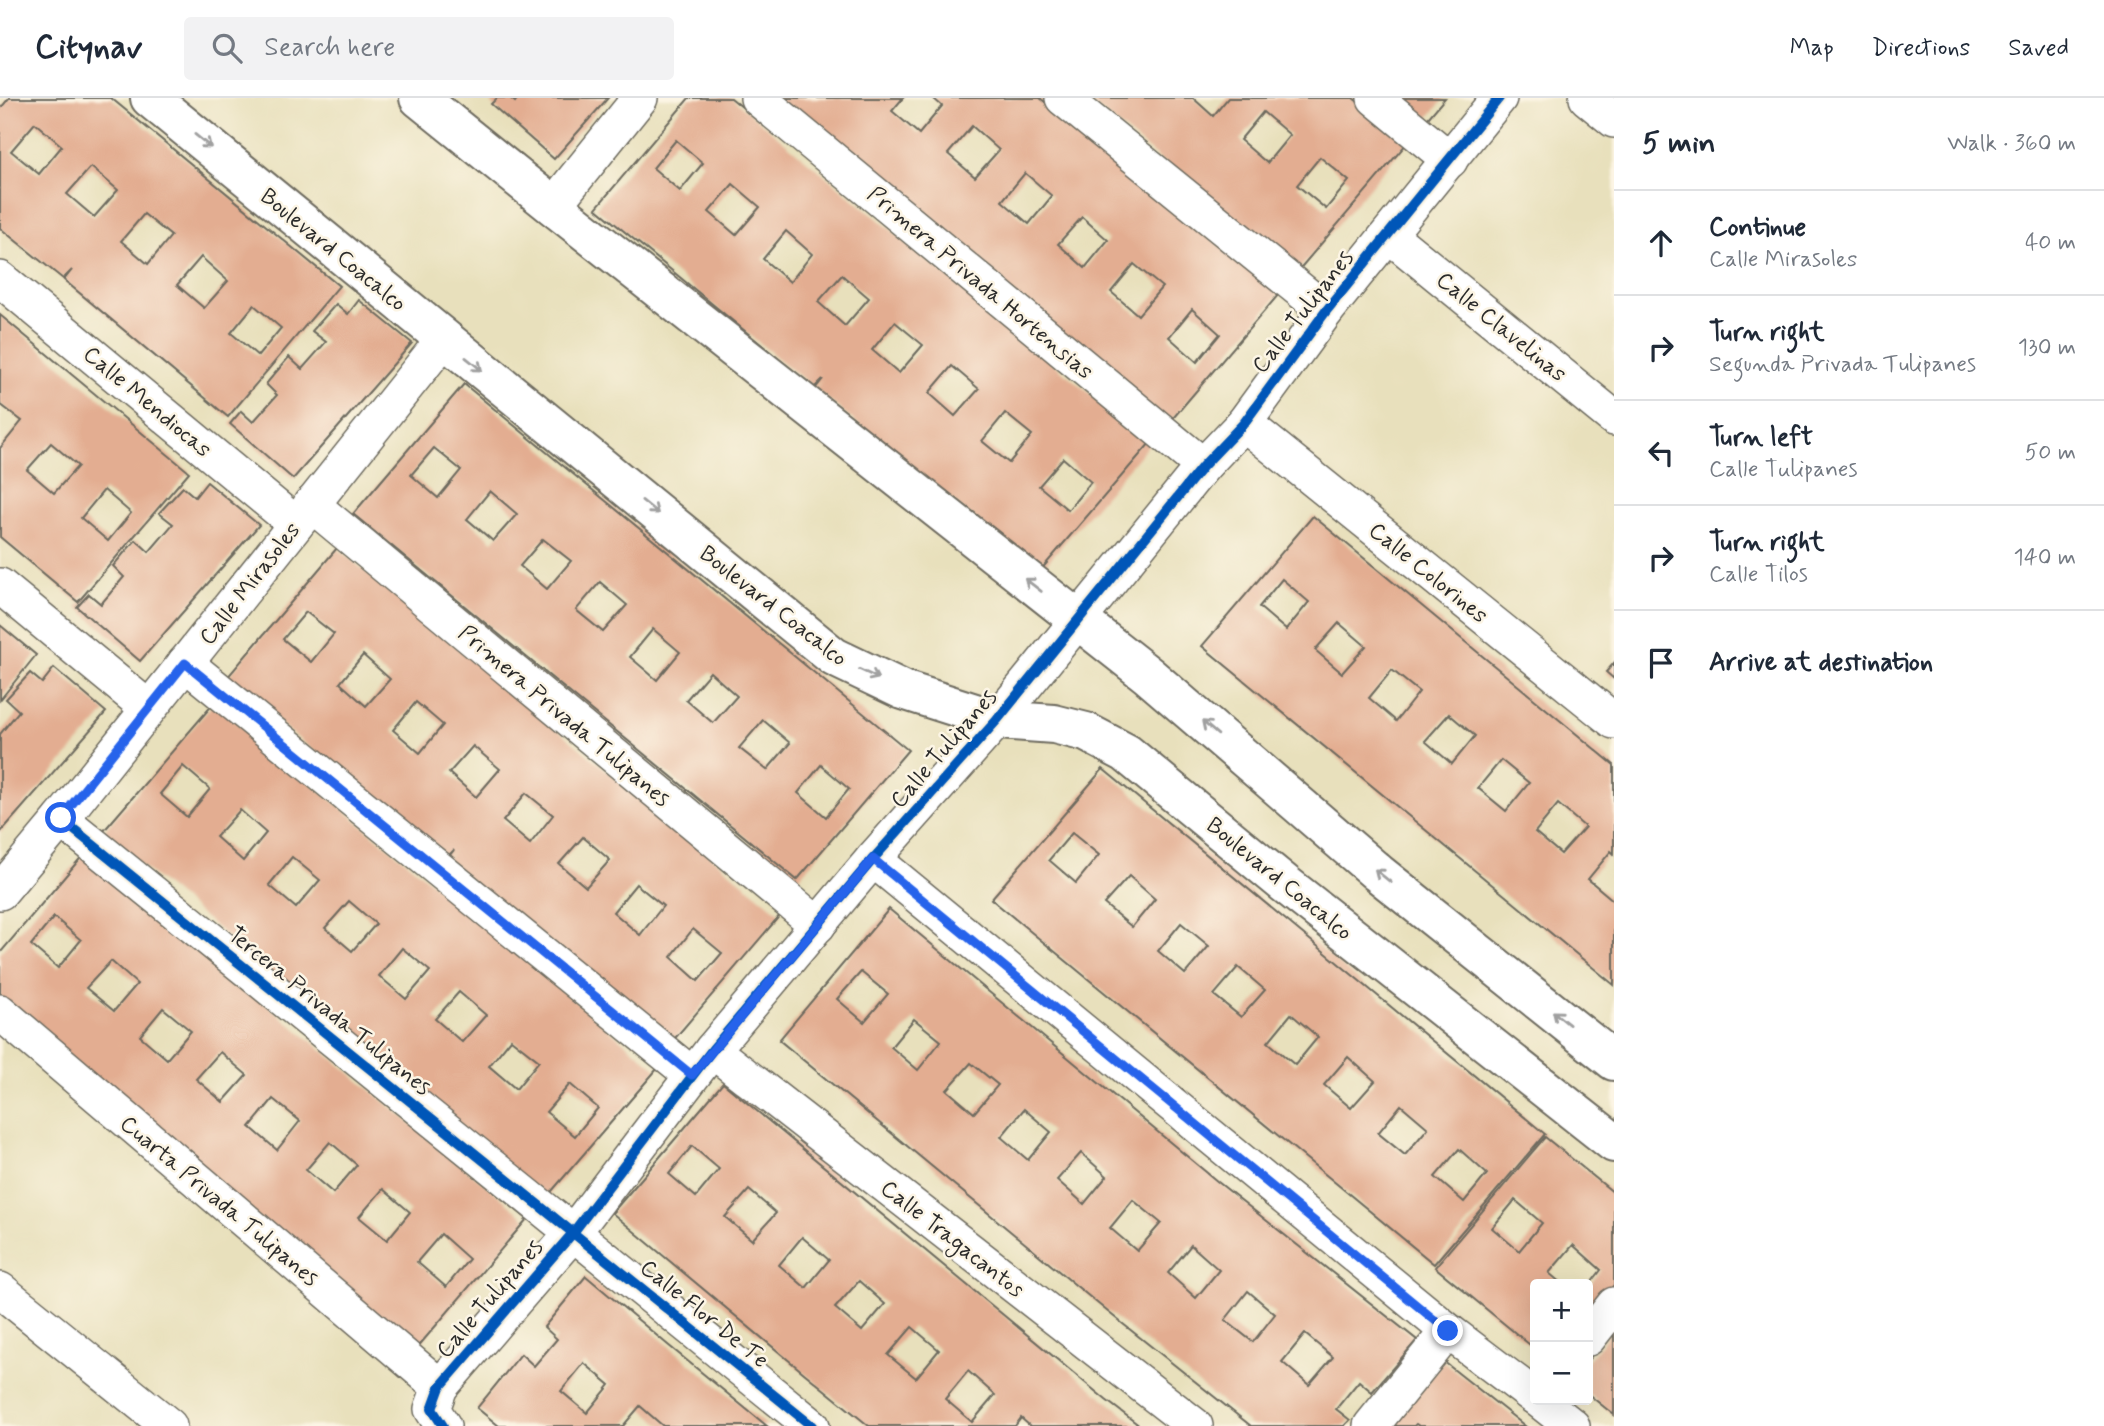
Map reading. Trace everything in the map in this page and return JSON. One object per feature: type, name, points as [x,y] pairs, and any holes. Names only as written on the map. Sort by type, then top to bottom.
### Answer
[{"type":"main road","name":"Boulevard Coacalco","points":[[150,98],[834,657],[903,690],[997,720],[1054,724],[1086,732],[1126,753],[1285,884],[1614,1143]]},
{"type":"main road","points":[[419,98],[552,206],[1148,675],[1378,873],[1614,1060]]},
{"type":"street","points":[[552,206],[640,98]]},
{"type":"street","name":"Primera Privada Hortensias","points":[[758,98],[1203,466]]},
{"type":"street","points":[[1063,98],[1326,311]]},
{"type":"street","points":[[1375,98],[1450,160]]},
{"type":"street","name":"Calle Tulipanes","points":[[443,1426],[432,1409],[440,1387],[572,1234],[702,1063],[873,859],[997,720],[1203,466],[1244,423],[1326,311],[1499,98]]},
{"type":"street","points":[[1587,98],[1614,120]]},
{"type":"street","name":"Calle Clavelinas","points":[[1389,235],[1614,418]]},
{"type":"street","name":"Calle Mendiocas","points":[[0,279],[303,514]]},
{"type":"street","name":"Calle Mirasoles","points":[[0,891],[444,339]]},
{"type":"street","name":"Calle Colorines","points":[[1244,423],[1614,721]]},
{"type":"street","name":"Primera Privada Tulipanes","points":[[303,514],[818,925]]},
{"type":"street","points":[[0,586],[148,708]]},
{"type":"street","name":"Calle Tragacantos","points":[[185,663],[702,1063],[1195,1426]]},
{"type":"street","name":"Tercera Privada Tulipanes","points":[[61,818],[572,1234]]},
{"type":"street","points":[[873,859],[1448,1331],[1530,1392]]},
{"type":"street","name":"Cuarta Privada Tulipanes","points":[[0,1012],[440,1387]]},
{"type":"street","name":"Calle Flor De Te","points":[[572,1234],[812,1426]]},
{"type":"street","points":[[0,1290],[169,1426]]},
{"type":"street","points":[[1593,1332],[1614,1305]]},
{"type":"street","points":[[1371,1426],[1448,1331]]},
{"type":"street","points":[[1545,1405],[1572,1426]]},
{"type":"building","points":[[9,98],[111,98],[339,286],[228,417],[64,280],[72,270],[63,279],[0,228],[0,109]],"holes":[[[35,123],[62,146],[39,174],[11,151]],[[91,167],[118,190],[94,217],[67,194]],[[144,214],[171,236],[148,264],[121,241]],[[201,257],[228,281],[204,308],[177,285]],[[254,305],[281,328],[258,356],[231,333]]]},
{"type":"building","points":[[497,98],[510,98],[515,102],[518,98],[608,98],[554,159],[491,104]]},
{"type":"building","points":[[689,98],[731,98],[1150,443],[1039,572],[815,389],[823,379],[814,388],[596,208]],"holes":[[[676,140],[703,163],[680,191],[653,168]],[[733,184],[760,207],[736,235],[709,212]],[[786,231],[812,254],[790,282],[763,259]],[[842,275],[869,298],[845,326],[818,302]],[[895,322],[923,345],[899,373],[872,350]],[[952,366],[979,389],[955,416],[929,393]],[[1005,413],[1032,435],[1009,463],[982,441]],[[1063,458],[1091,482],[1068,510],[1039,486]]]},
{"type":"building","points":[[772,98],[903,98],[892,111],[919,134],[942,106],[933,98],[1040,98],[1279,294],[1168,424]],"holes":[[[972,126],[999,150],[975,177],[948,154]],[[1025,173],[1052,196],[1029,224],[1002,201]],[[1082,217],[1108,240],[1085,268],[1058,244]],[[1134,264],[1162,287],[1138,315],[1111,292]],[[1192,309],[1220,334],[1197,362],[1169,337]]]},
{"type":"building","points":[[1085,98],[1193,98],[1213,116],[1228,98],[1353,98],[1408,142],[1297,272]],"holes":[[[1263,112],[1290,135],[1267,163],[1240,140]],[[1320,157],[1349,181],[1326,209],[1297,185]]]},
{"type":"building","points":[[1392,98],[1445,98],[1423,124]]},
{"type":"building","points":[[359,300],[412,343],[293,479],[230,424],[241,411],[253,422],[277,395],[266,384],[289,357],[302,369],[326,342],[312,331],[336,304],[348,314]]},
{"type":"building","points":[[0,315],[189,472],[78,602],[0,537],[0,448],[22,421],[0,404]],"holes":[[[51,443],[78,466],[54,493],[27,470]],[[104,490],[131,513],[108,541],[81,518]]]},
{"type":"building","points":[[464,384],[908,750],[797,880],[353,514]],"holes":[[[434,448],[461,470],[438,498],[411,475]],[[490,491],[517,514],[493,541],[467,519]],[[543,539],[571,561],[547,589],[520,566]],[[600,582],[627,605],[603,632],[576,610]],[[653,629],[680,652],[657,680],[630,657]],[[710,672],[737,696],[713,723],[686,700]],[[763,720],[790,743],[767,770],[739,748]],[[821,765],[849,789],[826,817],[798,793]]]},
{"type":"building","points":[[207,482],[259,525],[140,661],[77,607],[89,594],[101,604],[124,577],[113,566],[124,553],[136,540],[149,552],[173,524],[159,513],[183,487],[195,497]]},
{"type":"building","points":[[1313,516],[1614,765],[1614,854],[1611,851],[1588,879],[1614,901],[1614,985],[1202,646]],"holes":[[[1282,579],[1309,602],[1286,630],[1259,607]],[[1339,623],[1366,646],[1342,673],[1315,650]],[[1392,670],[1419,692],[1396,721],[1369,698]],[[1449,714],[1475,736],[1452,764],[1425,741]],[[1501,760],[1529,783],[1506,811],[1478,788]],[[1558,804],[1585,827],[1561,854],[1535,832]]]},
{"type":"building","points":[[337,548],[781,914],[670,1044],[446,860],[454,850],[445,859],[226,679]],"holes":[[[306,612],[334,634],[311,662],[283,639]],[[363,655],[390,679],[366,706],[340,683]],[[416,702],[443,725],[420,753],[393,730]],[[473,746],[500,769],[476,797],[449,773]],[[526,793],[553,815],[530,844],[503,821]],[[583,837],[610,860],[586,887],[559,864]],[[636,884],[663,906],[640,935],[613,912]],[[693,929],[722,953],[698,981],[671,957]]]},
{"type":"building","points":[[0,625],[36,655],[0,700]]},
{"type":"building","points":[[1614,663],[1614,679],[1606,672]]},
{"type":"building","points":[[54,668],[106,712],[0,833],[0,734],[19,711],[6,699],[30,673],[42,683]]},
{"type":"building","points":[[214,703],[657,1069],[545,1199],[322,1015],[330,1005],[321,1014],[102,833]],"holes":[[[183,766],[210,789],[187,817],[160,794]],[[240,810],[266,833],[243,861],[216,837]],[[292,857],[320,880],[296,908],[269,885]],[[349,901],[376,924],[352,951],[325,928]],[[402,948],[430,971],[406,999],[379,976]],[[459,992],[486,1015],[462,1042],[435,1019]],[[511,1039],[539,1061],[516,1089],[489,1066]],[[570,1084],[598,1108],[575,1136],[546,1112]]]},
{"type":"building","points":[[1103,769],[1545,1134],[1434,1264],[991,899]],"holes":[[[1072,833],[1099,855],[1076,883],[1049,860]],[[1129,876],[1155,899],[1132,927],[1104,904]],[[1181,923],[1209,946],[1185,974],[1158,951]],[[1238,967],[1265,990],[1241,1017],[1214,995]],[[1291,1014],[1318,1037],[1295,1065],[1268,1042]],[[1348,1057],[1375,1081],[1351,1108],[1324,1085]],[[1401,1105],[1428,1128],[1405,1155],[1378,1133]],[[1459,1149],[1487,1174],[1464,1202],[1435,1177]]]},
{"type":"building","points":[[84,854],[527,1219],[416,1349],[0,1006],[0,953]],"holes":[[[54,917],[81,940],[58,968],[31,945]],[[111,961],[137,984],[114,1011],[86,988]],[[163,1008],[191,1031],[167,1059],[140,1036]],[[220,1052],[247,1075],[223,1102],[196,1079]],[[273,1099],[300,1121],[277,1150],[250,1127]],[[330,1142],[357,1165],[333,1193],[306,1170]],[[383,1189],[410,1212],[387,1240],[359,1217]],[[441,1234],[469,1259],[446,1287],[417,1262]]]},
{"type":"building","points":[[889,909],[1218,1182],[1417,1340],[1372,1392],[1359,1381],[1336,1409],[1350,1420],[1344,1426],[1251,1426],[1108,1312],[779,1040]],"holes":[[[861,972],[888,994],[864,1022],[837,999]],[[914,1019],[941,1041],[918,1070],[891,1047]],[[971,1063],[998,1085],[974,1113],[947,1090]],[[1024,1109],[1051,1132],[1028,1160],[1001,1137]],[[1081,1153],[1107,1176],[1084,1204],[1057,1180]],[[1133,1200],[1161,1223],[1137,1251],[1110,1228]],[[1191,1245],[1219,1270],[1196,1298],[1168,1273]],[[1248,1291],[1275,1314],[1253,1342],[1225,1320]],[[1305,1334],[1333,1357],[1309,1385],[1282,1362]]]},
{"type":"building","points":[[723,1083],[1140,1426],[1030,1426],[1021,1418],[1015,1426],[869,1426],[612,1213]],"holes":[[[692,1146],[719,1169],[696,1197],[669,1174]],[[749,1190],[776,1213],[752,1240],[725,1217]],[[802,1237],[829,1260],[806,1288],[779,1265]],[[859,1281],[885,1304],[862,1331],[835,1308]],[[912,1327],[939,1350],[916,1378],[888,1355]],[[968,1371],[995,1395],[972,1422],[945,1399]]]},
{"type":"building","points":[[1545,1137],[1614,1193],[1614,1285],[1593,1309],[1593,1280],[1601,1270],[1573,1245],[1549,1273],[1556,1279],[1530,1279],[1530,1345],[1435,1267]],"holes":[[[1515,1200],[1542,1223],[1519,1251],[1492,1228]]]},
{"type":"building","points":[[586,1276],[767,1426],[663,1426],[640,1406],[623,1426],[499,1426],[477,1408],[521,1354],[534,1366],[557,1339],[544,1327]],"holes":[[[584,1363],[610,1385],[587,1413],[561,1391]]]},
{"type":"building","points":[[1614,1328],[1614,1415],[1593,1398],[1593,1354]]},
{"type":"building","points":[[1443,1361],[1525,1426],[1391,1426]]},
{"type":"cycle path","points":[[443,1426],[432,1409],[440,1387],[572,1234],[712,1050],[873,859],[997,720],[1203,466],[1244,423],[1326,311],[1499,98]]},
{"type":"cycle path","points":[[61,819],[812,1426]]},
{"type":"route","points":[[61,818],[185,663],[692,1075],[873,859],[1448,1331]]}]
